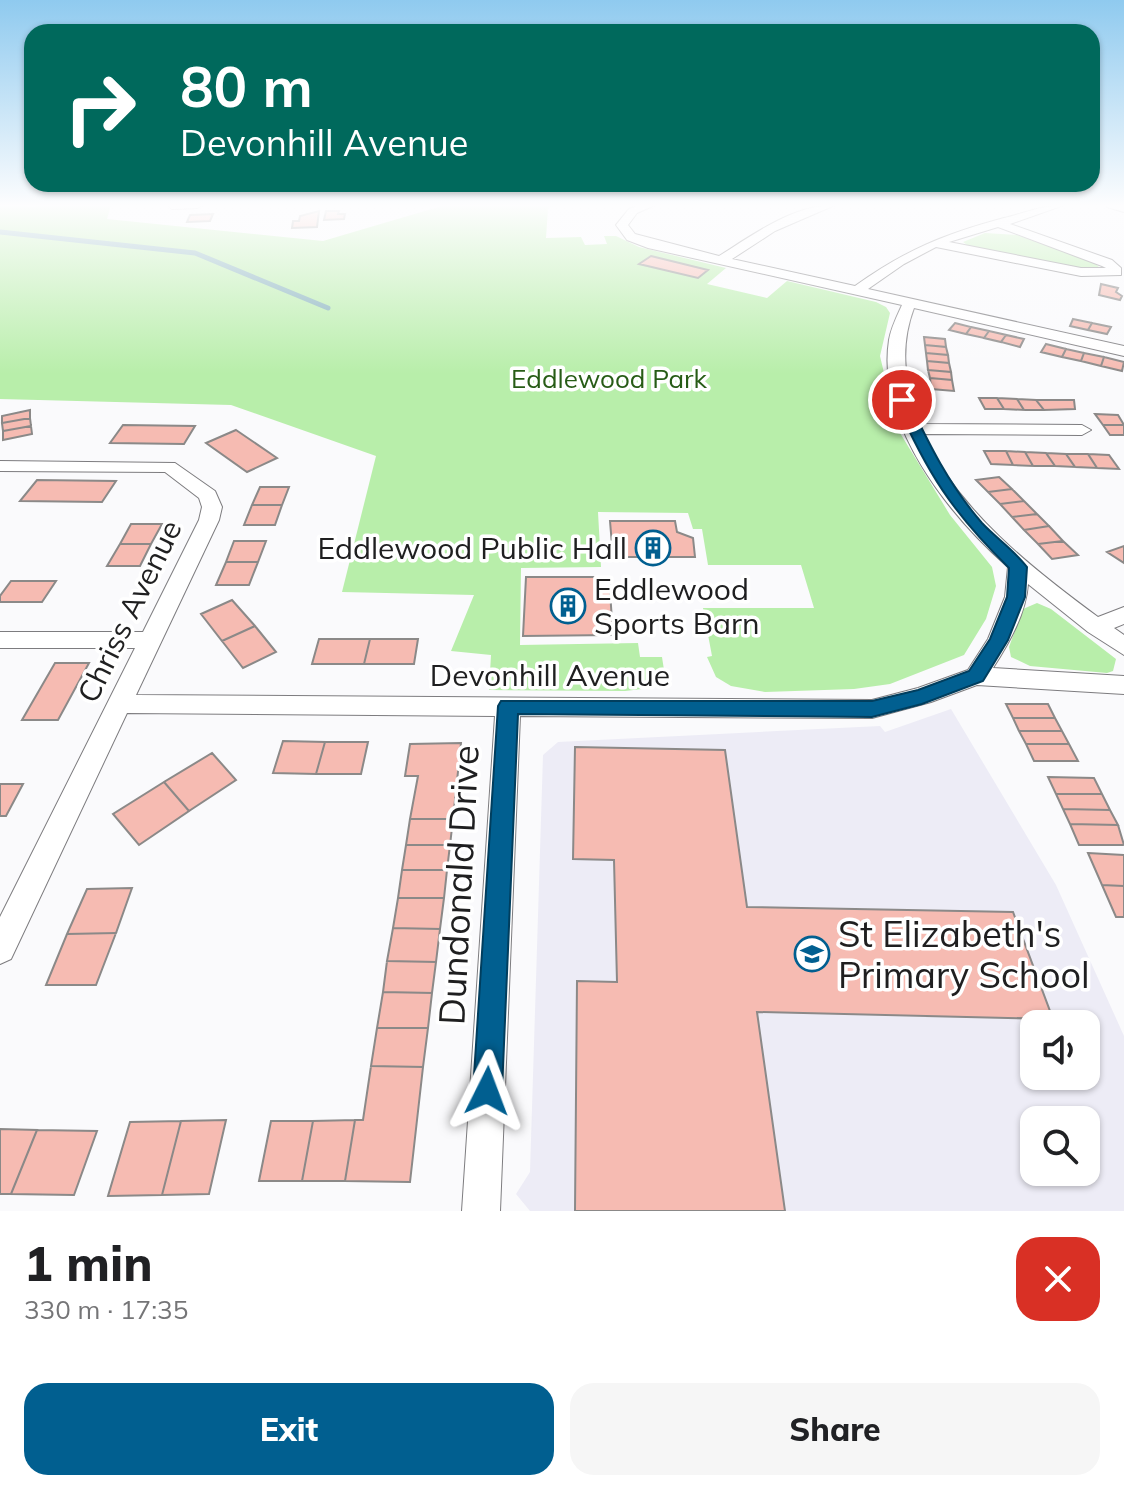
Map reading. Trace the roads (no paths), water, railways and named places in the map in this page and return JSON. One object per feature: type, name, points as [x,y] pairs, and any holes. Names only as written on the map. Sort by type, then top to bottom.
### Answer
[{"type":"street","points":[[723,262],[1124,351]]},
{"type":"street","points":[[857,291],[898,262]]},
{"type":"street","points":[[1028,262],[1081,272],[1116,272],[1115,268],[1103,262]]},
{"type":"street","points":[[909,304],[896,342],[896,373],[913,429],[948,490],[978,528],[1018,567],[1124,647]]},
{"type":"street","points":[[913,429],[1082,430]]},
{"type":"street","name":"Chriss Avenue","points":[[0,466],[169,467],[208,495],[212,507],[209,520],[0,949]]},
{"type":"street","points":[[976,676],[999,640],[1016,597],[1018,567]]},
{"type":"street","points":[[1096,627],[1124,615]]},
{"type":"street","points":[[0,640],[150,640]]},
{"type":"street","name":"Devonhill Avenue","points":[[119,704],[872,709],[922,696],[976,676],[1124,685]]},
{"type":"street","name":"Dundonald Drive","points":[[481,1211],[508,706]]},
{"type":"waterway","points":[[216,262],[328,308]]},
{"type":"place","name":"Eddlewood Public Hall","points":[[653,548]]},
{"type":"place","name":"Eddlewood Sports Barn","points":[[568,606]]},
{"type":"place","name":"St Elizabeth's Primary School","points":[[812,954]]},
{"type":"park label","name":"Eddlewood Park","points":[[609,378]]}]
